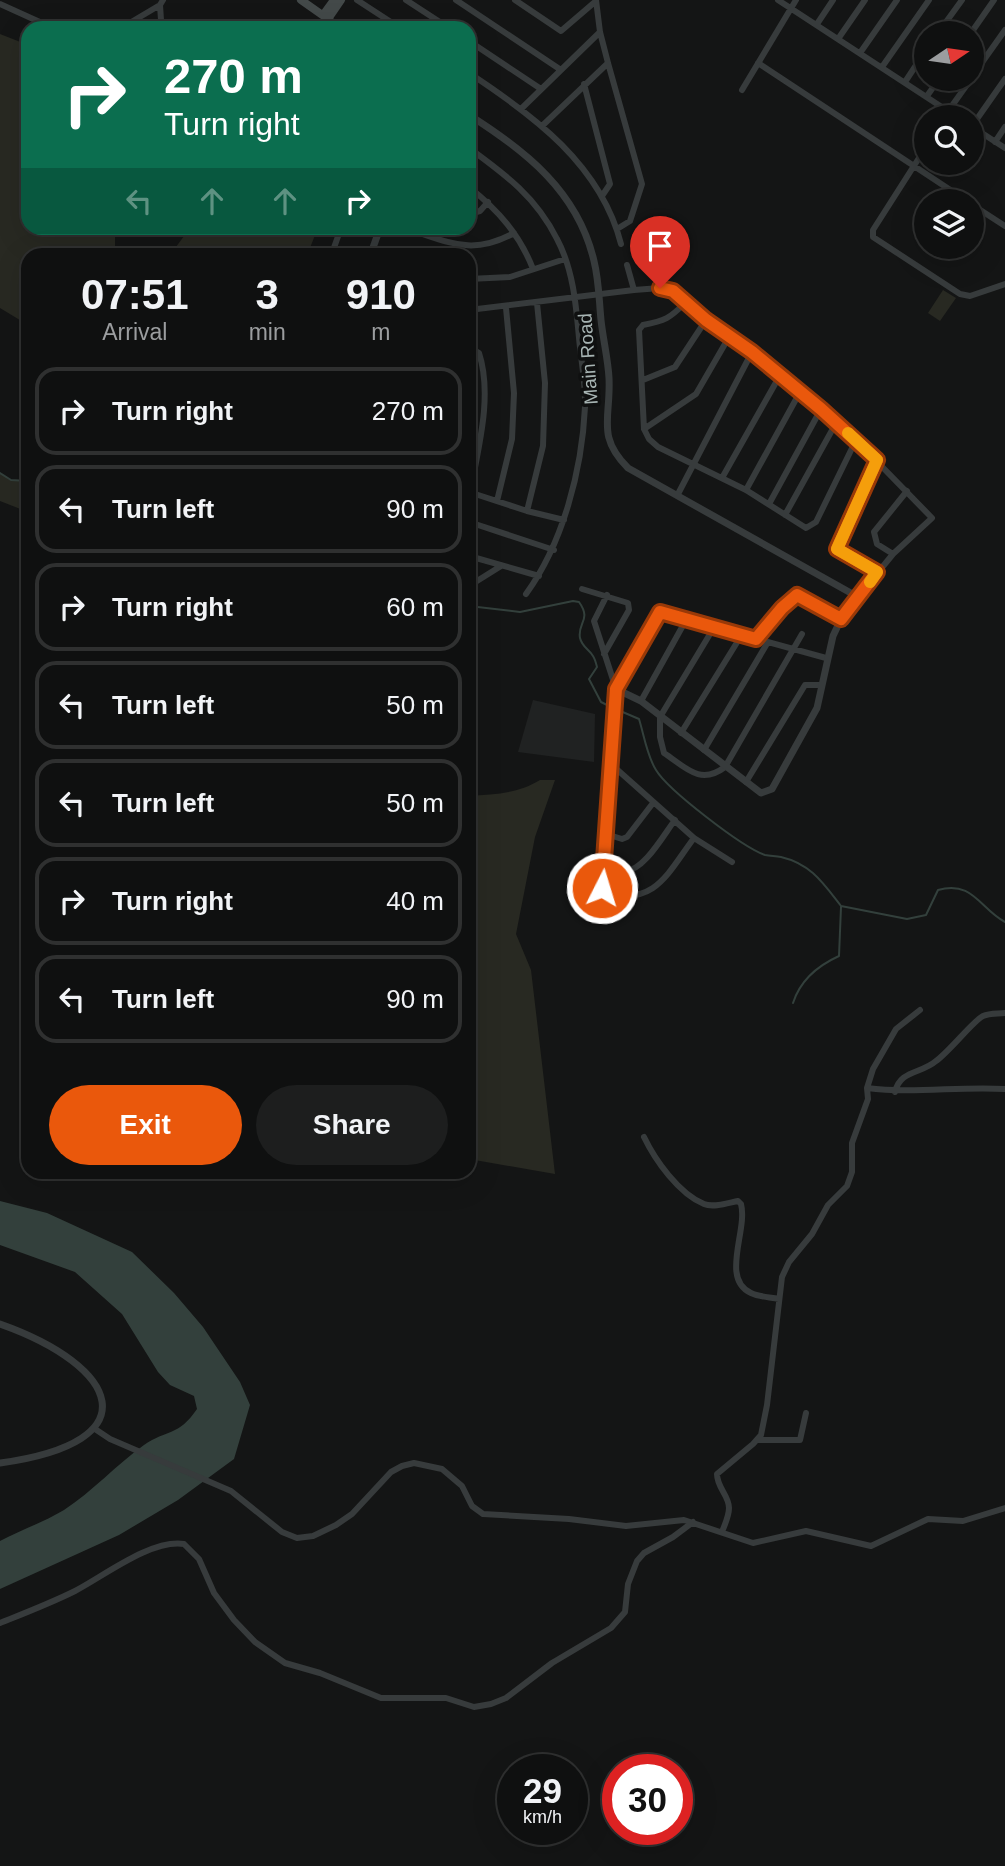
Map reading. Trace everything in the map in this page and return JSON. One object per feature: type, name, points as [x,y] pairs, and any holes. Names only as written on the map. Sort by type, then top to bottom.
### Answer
[{"type":"main road","points":[[301,0],[325,17]]},
{"type":"main road","points":[[325,17],[334,0]]},
{"type":"main road","points":[[325,17],[341,0]]},
{"type":"street","points":[[357,0],[389,21]]},
{"type":"street","points":[[406,0],[438,21]]},
{"type":"street","points":[[456,0],[561,69]]},
{"type":"street","points":[[515,0],[561,31],[596,0]]},
{"type":"street","points":[[596,0],[600,32],[642,184],[630,221],[617,229]]},
{"type":"street","points":[[778,0],[927,96],[936,105]]},
{"type":"street","points":[[742,90],[796,0]]},
{"type":"street","points":[[817,24],[832,0]]},
{"type":"street","points":[[838,39],[865,0]]},
{"type":"street","points":[[860,53],[897,0]]},
{"type":"street","points":[[882,67],[929,0]]},
{"type":"street","points":[[947,21],[962,0]]},
{"type":"street","points":[[979,21],[994,0]]},
{"type":"street","points":[[133,21],[162,2]]},
{"type":"street","points":[[160,21],[162,2]]},
{"type":"street","points":[[0,4],[38,21]]},
{"type":"street","points":[[325,17],[331,21]]},
{"type":"street","points":[[984,60],[1005,30]]},
{"type":"street","points":[[522,108],[600,32]]},
{"type":"street","points":[[476,46],[541,89]]},
{"type":"street","points":[[542,126],[608,64]]},
{"type":"street","points":[[758,64],[948,189]]},
{"type":"street","points":[[905,82],[914,68]]},
{"type":"street","points":[[476,78],[522,108],[582,168],[601,196],[621,244]]},
{"type":"street","points":[[984,109],[1005,79]]},
{"type":"street","points":[[584,84],[610,184],[601,196]]},
{"type":"street","points":[[927,96],[931,91]]},
{"type":"street","name":"Main Road","points":[[476,119],[536,162],[554,182],[584,229],[594,259],[600,295],[609,377],[608,440],[613,451],[628,468],[858,597]]},
{"type":"street","points":[[995,142],[1005,127]]},
{"type":"street","points":[[984,134],[1005,149]]},
{"type":"street","points":[[476,153],[511,178],[526,194],[557,239],[575,297],[585,406],[577,462],[554,550],[526,594]]},
{"type":"street","points":[[913,166],[873,230],[873,237],[956,293],[970,296],[1005,284]]},
{"type":"street","points":[[476,193],[488,202],[514,233],[525,248],[533,269]]},
{"type":"street","points":[[476,212],[488,202]]},
{"type":"street","points":[[984,212],[1005,226]]},
{"type":"street","points":[[427,235],[466,247],[500,241],[514,233]]},
{"type":"street","points":[[476,279],[510,277],[565,259]]},
{"type":"street","points":[[627,265],[634,290]]},
{"type":"street","points":[[476,309],[634,290],[660,288],[673,291],[706,320],[752,352],[821,409],[877,460],[932,518],[892,554],[841,619],[826,658],[817,708],[772,789],[761,793],[641,701],[616,689]]},
{"type":"street","points":[[970,296],[972,305]]},
{"type":"street","points":[[527,511],[543,446],[545,383],[537,303]]},
{"type":"street","points":[[685,303],[671,317],[662,322],[643,325],[639,330],[644,429],[649,439],[658,447],[746,490],[806,528],[816,522],[856,440]]},
{"type":"street","points":[[497,501],[512,439],[514,393],[506,307]]},
{"type":"street","points":[[643,380],[675,367],[706,320]]},
{"type":"street","points":[[644,429],[696,394],[729,337]]},
{"type":"street","points":[[476,351],[483,365],[484,398],[476,459]]},
{"type":"street","points":[[678,494],[752,352]]},
{"type":"street","points":[[722,478],[779,377]]},
{"type":"street","points":[[746,490],[800,392]]},
{"type":"street","points":[[769,504],[821,409]]},
{"type":"street","points":[[785,515],[836,423]]},
{"type":"street","points":[[877,460],[837,549],[877,572]]},
{"type":"street","points":[[892,554],[877,544],[874,532],[907,491]]},
{"type":"street","points":[[476,495],[564,520]]},
{"type":"street","points":[[476,525],[554,550]]},
{"type":"street","points":[[476,557],[539,576]]},
{"type":"street","points":[[476,581],[500,565]]},
{"type":"street","points":[[582,589],[628,603],[629,610],[604,654]]},
{"type":"street","points":[[607,595],[594,621],[616,689],[603,866],[602,888],[605,894],[622,898],[641,895],[654,889],[694,838]]},
{"type":"street","points":[[756,639],[782,608],[797,595],[841,619]]},
{"type":"street","points":[[616,689],[660,612],[713,629],[826,658]]},
{"type":"street","points":[[641,701],[686,620]]},
{"type":"street","points":[[713,629],[660,717],[660,737],[664,753],[694,774],[715,775],[725,767],[792,648],[803,634]]},
{"type":"street","points":[[681,733],[741,636]]},
{"type":"street","points":[[704,750],[768,642]]},
{"type":"street","points":[[746,782],[805,685],[821,685]]},
{"type":"street","points":[[612,765],[694,838],[732,862]]},
{"type":"street","points":[[607,834],[621,839],[628,837],[653,803]]},
{"type":"street","points":[[603,866],[624,871],[634,869],[646,859],[675,821]]},
{"type":"street","points":[[722,1532],[729,1513],[729,1504],[718,1484],[717,1474],[758,1440],[767,1405],[785,1268],[804,1246],[828,1205],[847,1186],[852,1172],[852,1143],[868,1099],[867,1088],[876,1060],[893,1034],[920,1010]]},
{"type":"street","points":[[895,1092],[899,1080],[906,1075],[920,1072],[936,1061],[958,1042],[978,1019],[985,1015],[1005,1013]]},
{"type":"street","points":[[867,1088],[895,1092],[961,1087],[1005,1089]]},
{"type":"street","points":[[644,1137],[662,1168],[703,1204],[738,1201],[741,1204],[742,1231],[736,1263],[737,1279],[741,1287],[752,1294],[779,1299]]},
{"type":"street","points":[[0,1324],[46,1343],[91,1376],[103,1400],[103,1411],[95,1429],[69,1445],[27,1459],[0,1464]]},
{"type":"street","points":[[758,1440],[800,1440],[806,1413]]},
{"type":"street","points":[[95,1429],[117,1442],[218,1485],[241,1498],[282,1532],[297,1538],[313,1536],[336,1525],[352,1514],[391,1472],[414,1463],[442,1469],[453,1477],[462,1486],[472,1506],[483,1514],[569,1519],[626,1526],[684,1520],[753,1543],[795,1533],[812,1532],[871,1546],[928,1519],[963,1521],[1005,1508]]},
{"type":"street","points":[[0,1623],[68,1594],[147,1551],[175,1543],[184,1545],[199,1559],[214,1593],[255,1643],[285,1663],[320,1673],[381,1698],[446,1698],[474,1707],[506,1698],[552,1662],[611,1628],[625,1612],[628,1584],[637,1561],[644,1553],[693,1522]]},
{"type":"shaded area","points":[[0,34],[21,42],[21,235],[115,235],[115,248],[21,248],[21,321],[0,308]]},
{"type":"shaded area","points":[[185,235],[315,235],[310,248],[175,248]]},
{"type":"shaded area","points":[[943,290],[956,298],[940,321],[928,313]]},
{"type":"shaded area","points":[[0,473],[11,480],[21,481],[21,509],[0,501]]},
{"type":"shaded area","points":[[533,700],[595,714],[594,762],[518,752]]},
{"type":"shaded area","points":[[540,780],[555,780],[535,837],[516,934],[531,970],[555,1174],[476,1160],[476,796],[514,791]]},
{"type":"shaded area","points":[[0,1201],[47,1213],[132,1252],[174,1293],[203,1327],[240,1382],[250,1405],[234,1459],[178,1500],[119,1535],[0,1589],[0,1541],[64,1510],[144,1445],[184,1424],[197,1409],[194,1396],[170,1385],[158,1372],[122,1314],[75,1272],[0,1245]]},
{"type":"waterway","points":[[0,473],[11,480],[21,481]]},
{"type":"waterway","points":[[476,607],[520,612],[579,602],[584,613],[580,638],[594,657],[597,667],[589,679],[601,702],[613,708]]},
{"type":"waterway","points":[[618,710],[639,719],[653,764],[675,791],[754,850],[800,864],[822,882],[841,906],[907,919],[926,915],[938,890],[950,888],[968,892],[1005,922]]},
{"type":"waterway","points":[[793,1003],[810,975],[839,956],[841,907]]},
{"type":"slow traffic","points":[[848,433],[877,460],[837,549],[877,572],[870,582]]},
{"type":"route","points":[[602,888],[616,689],[660,612],[756,639],[782,608],[797,595],[841,619],[877,572],[837,549],[877,460],[752,352],[706,320],[673,291],[660,288]]}]
